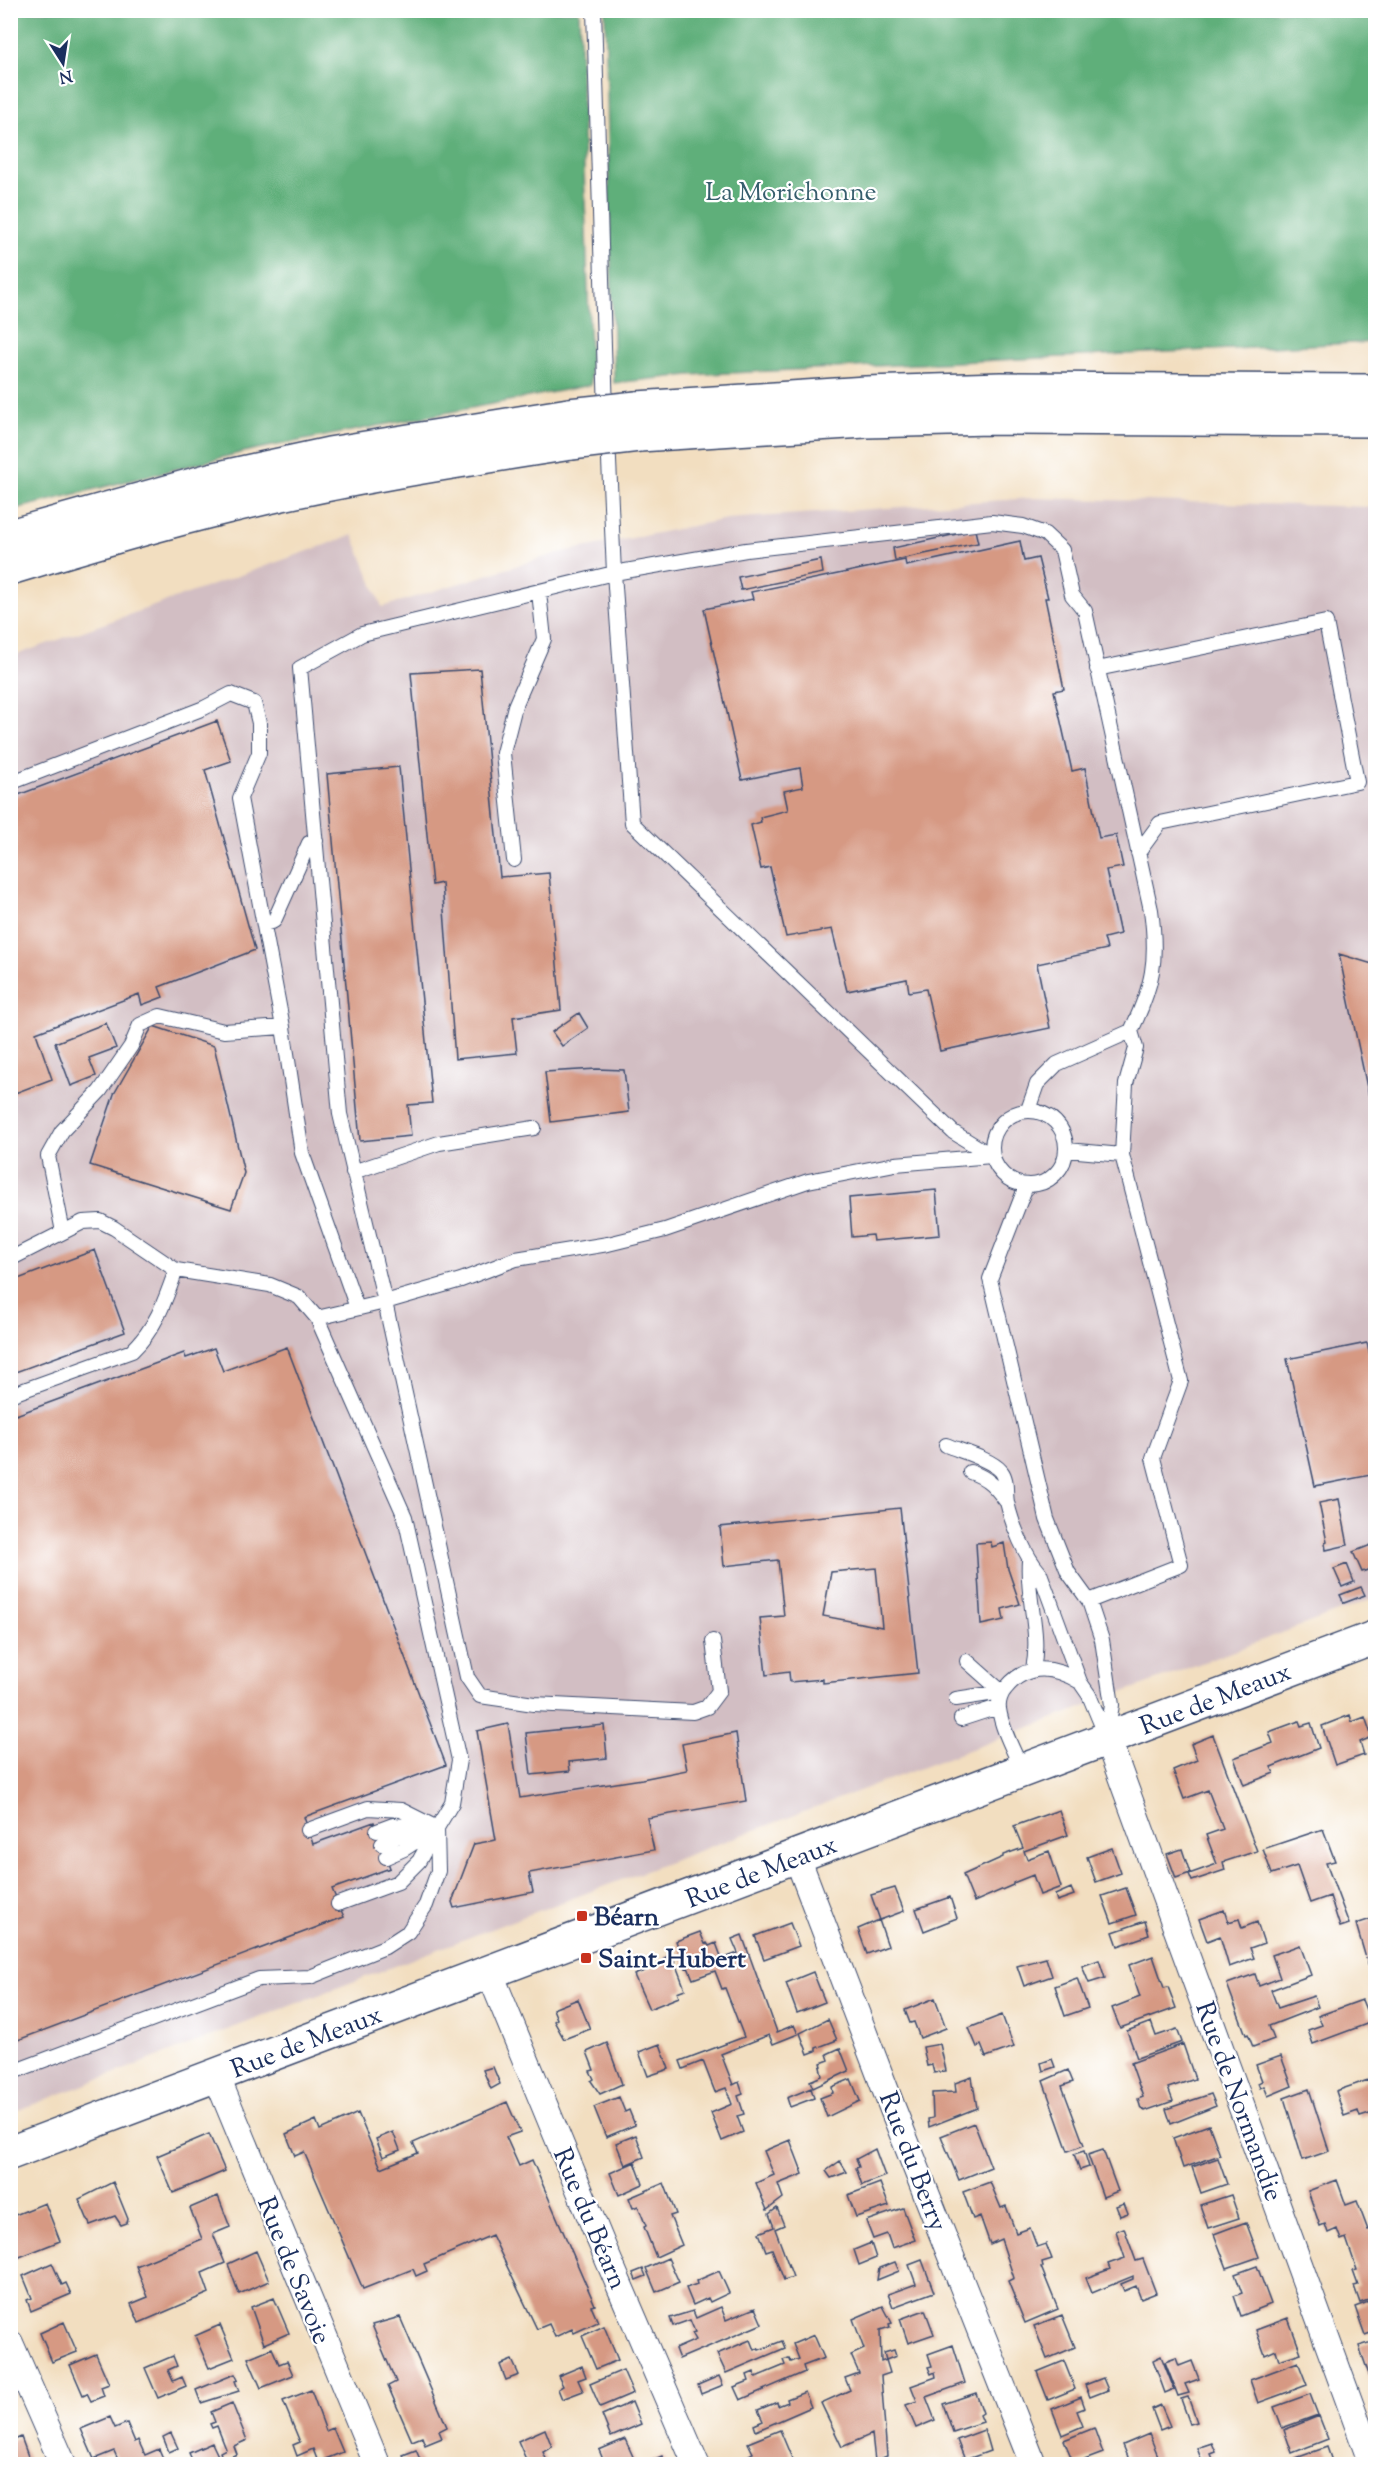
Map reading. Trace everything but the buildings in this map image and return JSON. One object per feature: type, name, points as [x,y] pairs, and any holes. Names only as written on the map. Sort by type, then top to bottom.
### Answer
[{"type":"main road","points":[[10,536],[214,479],[317,456],[638,422],[866,393],[967,390],[1376,391]]},
{"type":"main road","points":[[638,422],[797,424],[991,418],[1376,420]]},
{"type":"main road","points":[[10,567],[98,541],[238,505],[459,460],[570,429]]},
{"type":"main road","name":"Rue de Meaux","points":[[10,2153],[1376,1637]]},
{"type":"street","name":"Rue de Normandie","points":[[1107,1738],[1372,2464]]},
{"type":"street","name":"Rue du Berry","points":[[797,1857],[892,2107],[1033,2464]]},
{"type":"street","name":"Rue du Béarn","points":[[489,1971],[600,2241],[696,2464]]},
{"type":"street","name":"Rue de Savoie","points":[[216,2075],[376,2464]]},
{"type":"street","points":[[10,2343],[63,2464]]},
{"type":"lane","points":[[594,10],[603,343],[614,573],[632,823],[953,1132],[992,1156]]},
{"type":"lane","points":[[713,1641],[719,1692],[707,1707],[693,1712],[534,1704],[480,1696],[467,1677],[386,1302],[340,1114],[300,668],[363,634],[614,573],[746,550],[992,522],[1023,526],[1045,534],[1062,550],[1072,595],[1085,611],[1151,910],[1156,943],[1152,975],[1131,1031],[1136,1048],[1126,1084],[1122,1155],[1181,1381],[1153,1458],[1181,1565],[1089,1601]]},
{"type":"lane","points":[[514,860],[503,753],[515,706],[544,639],[539,592]]},
{"type":"lane","points":[[1097,669],[1326,622],[1358,782],[1160,823],[1138,853]]},
{"type":"lane","points":[[10,783],[204,708],[231,694],[254,703],[259,723],[259,753],[240,798],[283,1027],[302,1153],[357,1308]]},
{"type":"lane","points":[[264,924],[274,921],[309,843],[316,841]]},
{"type":"lane","points":[[63,1232],[48,1156],[62,1131],[100,1091],[131,1046],[140,1025],[160,1016],[224,1031],[283,1027]]},
{"type":"lane","points":[[1028,1110],[1037,1084],[1057,1064],[1131,1031]]},
{"type":"lane","points":[[1028,1110],[1040,1112],[1052,1118],[1063,1132],[1067,1150],[1064,1162],[1049,1180],[1038,1185],[1014,1182],[1004,1176],[996,1167],[992,1156],[992,1143],[996,1130],[1004,1120],[1015,1113],[1028,1110]]},
{"type":"lane","points":[[353,1172],[439,1143],[534,1128]]},
{"type":"lane","points":[[1067,1150],[1122,1155]]},
{"type":"lane","points":[[317,1318],[386,1302],[461,1280],[516,1259],[608,1244],[665,1230],[808,1181],[895,1164],[992,1156]]},
{"type":"lane","points":[[1026,1185],[990,1279],[1047,1519],[1068,1572],[1089,1601],[1102,1640],[1112,1705],[1107,1738]]},
{"type":"lane","points":[[10,1259],[83,1222],[100,1221],[176,1270],[270,1285],[299,1297],[317,1318],[405,1517],[459,1760],[452,1803],[419,1861],[398,1882],[338,1904]]},
{"type":"lane","points":[[10,1395],[132,1351],[157,1321],[176,1270]]},
{"type":"lane","points":[[946,1445],[991,1464],[1001,1471],[1005,1480],[1006,1511]]},
{"type":"lane","points":[[970,1472],[985,1477],[993,1483],[1029,1561],[1040,1573],[1080,1682],[1089,1695],[1107,1738]]},
{"type":"lane","points":[[1029,1561],[1028,1579],[1035,1633],[1034,1669]]},
{"type":"lane","points":[[967,1660],[1002,1692]]},
{"type":"lane","points":[[1022,1770],[998,1707],[1002,1692],[1015,1677],[1034,1669],[1064,1672],[1080,1682]]},
{"type":"lane","points":[[956,1699],[1002,1692]]},
{"type":"lane","points":[[962,1719],[998,1707]]},
{"type":"lane","points":[[308,1830],[368,1808],[401,1810],[437,1828]]},
{"type":"lane","points":[[393,1825],[437,1828],[404,1849],[382,1844],[393,1825]]},
{"type":"lane","points":[[10,2073],[259,1979],[310,1977],[385,1947],[408,1932],[426,1905],[438,1871],[437,1828]]},
{"type":"shaded area","points":[[1032,498],[1375,507],[1375,1598],[517,1919],[11,2113],[10,657],[353,535],[382,607],[558,553],[727,519]]},
{"type":"green space","points":[[10,11],[579,11],[591,385],[252,450],[11,510]]},
{"type":"green space","name":"La Morichonne","points":[[605,11],[1375,11],[1375,342],[689,375],[614,383]]},
{"type":"place","name":"Béarn","points":[[582,1916]]},
{"type":"place","name":"Saint-Hubert","points":[[586,1958]]}]
